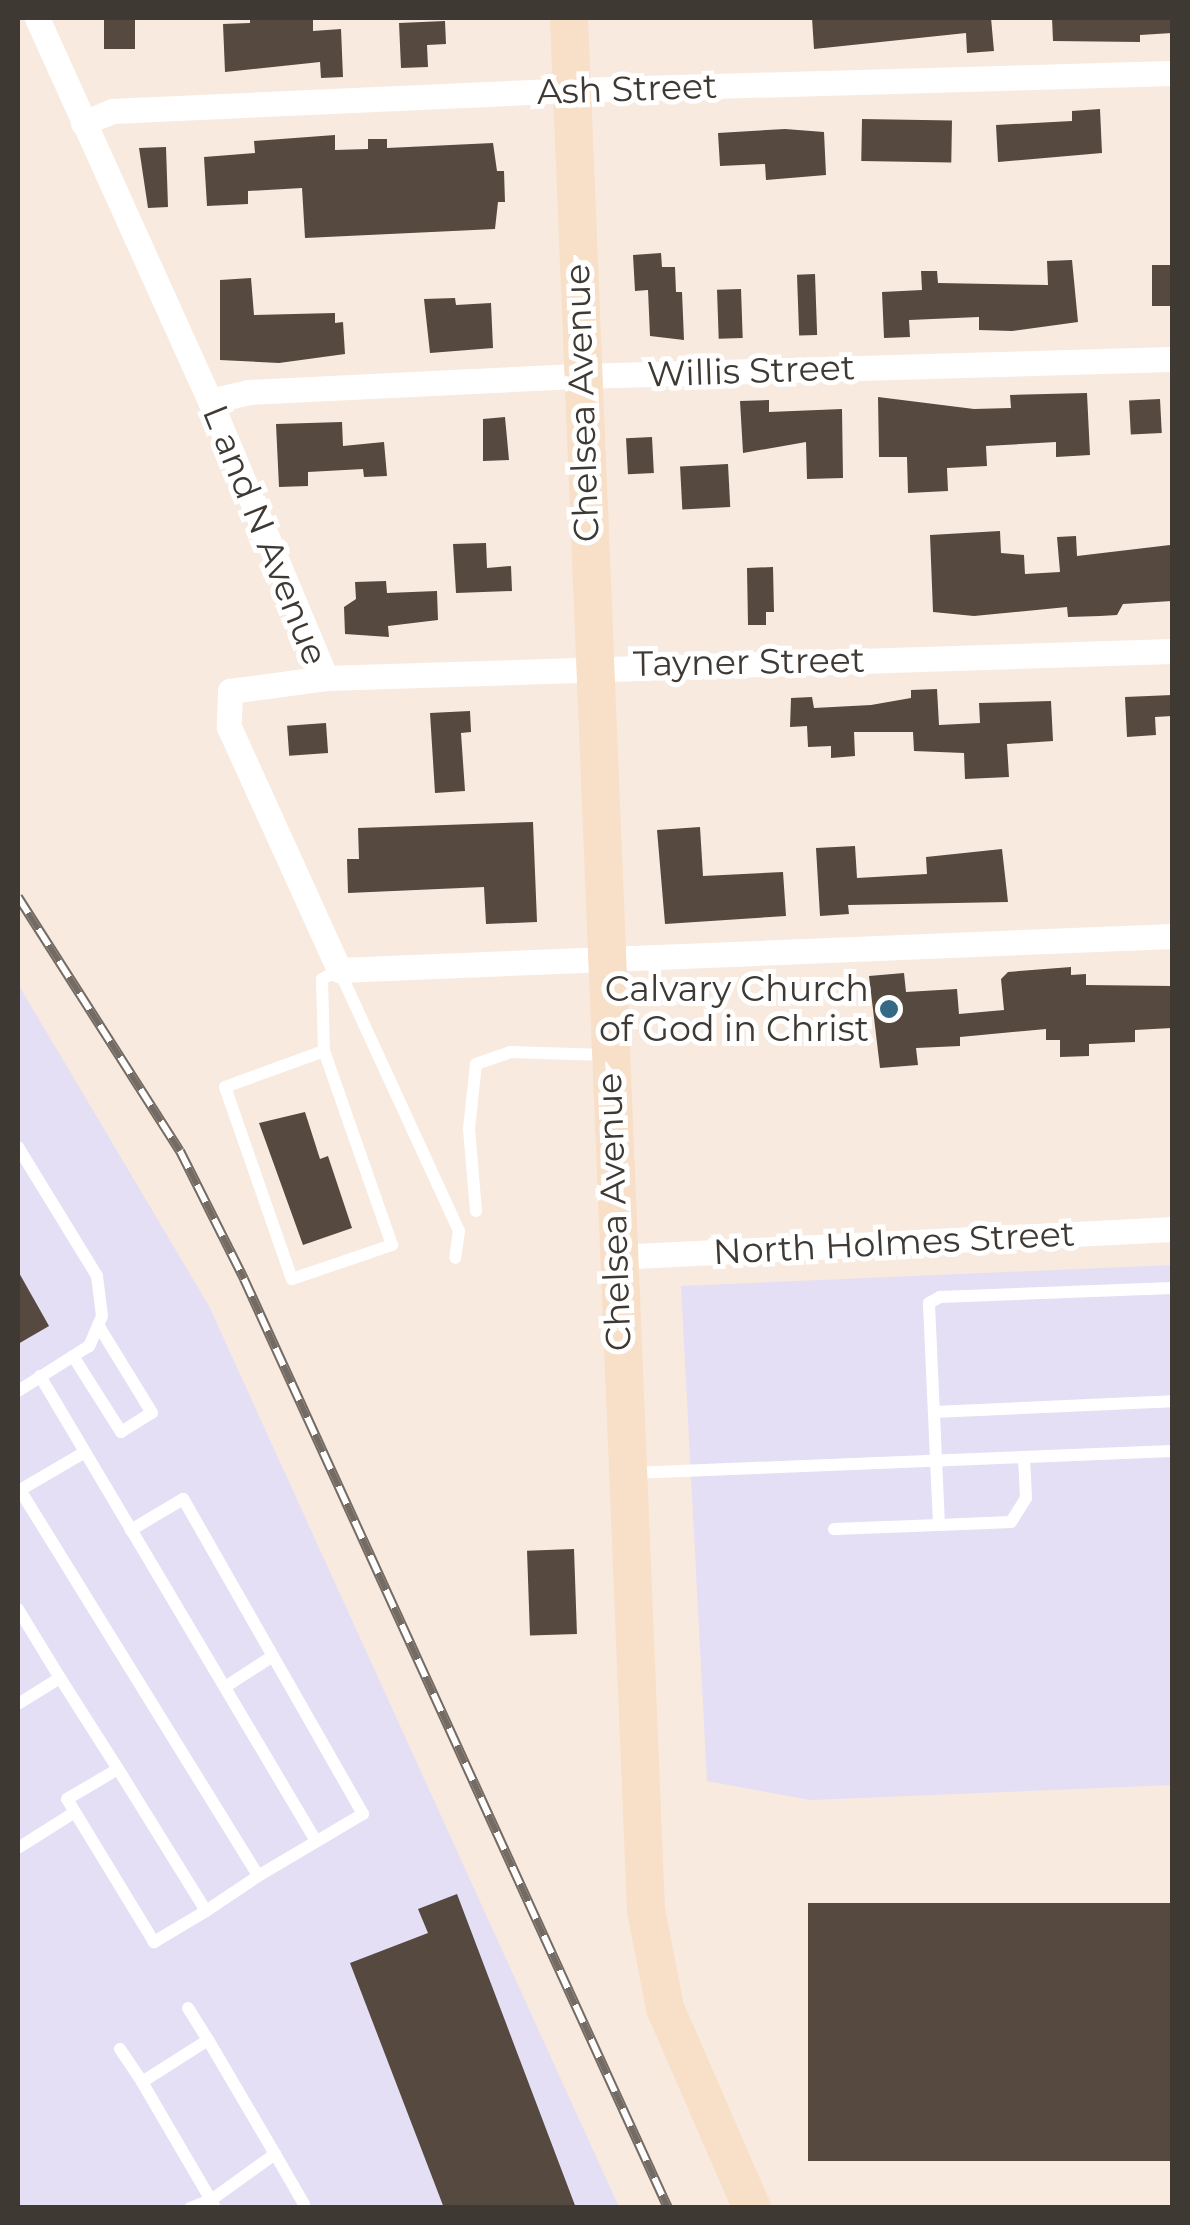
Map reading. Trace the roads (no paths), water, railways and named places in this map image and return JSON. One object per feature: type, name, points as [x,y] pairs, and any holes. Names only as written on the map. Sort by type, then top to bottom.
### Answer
[{"type":"main road","name":"Chelsea Avenue","points":[[569,18],[590,666],[646,1910],[665,2008],[752,2208]]},
{"type":"street","name":"L and N Avenue","points":[[36,18],[210,401],[326,678],[230,691],[229,727],[339,970]]},
{"type":"street","name":"Ash Street","points":[[83,123],[112,112],[572,90],[1172,73]]},
{"type":"street","name":"Willis Street","points":[[210,401],[248,392],[582,376],[1172,359]]},
{"type":"street","name":"Tayner Street","points":[[326,678],[590,666],[1172,650]]},
{"type":"street","points":[[339,970],[604,956],[1172,936]]},
{"type":"street","name":"North Holmes Street","points":[[616,1256],[1172,1228]]},
{"type":"lane","points":[[324,1050],[225,1087],[292,1279],[392,1245],[324,1050],[322,980],[339,970]]},
{"type":"lane","name":"L and N Avenue","points":[[339,970],[459,1231],[455,1258]]},
{"type":"lane","points":[[476,1211],[469,1128],[476,1064],[510,1052],[608,1056]]},
{"type":"lane","points":[[18,1147],[97,1276],[98,1324],[89,1346],[18,1390]]},
{"type":"lane","points":[[939,1524],[928,1303],[940,1297],[1172,1288]]},
{"type":"lane","points":[[74,1356],[120,1432],[152,1413],[98,1324]]},
{"type":"lane","points":[[40,1376],[316,1841]]},
{"type":"lane","points":[[934,1412],[1172,1400]]},
{"type":"lane","points":[[85,1452],[19,1491],[258,1876]]},
{"type":"lane","points":[[625,1473],[1172,1452]]},
{"type":"lane","points":[[834,1529],[1011,1522],[1026,1498],[1024,1457]]},
{"type":"lane","points":[[118,1769],[67,1799],[154,1942],[363,1814],[183,1499],[132,1530]]},
{"type":"lane","points":[[18,1609],[206,1911]]},
{"type":"lane","points":[[225,1687],[273,1656]]},
{"type":"lane","points":[[18,1704],[60,1678]]},
{"type":"lane","points":[[18,1848],[75,1812]]},
{"type":"lane","points":[[188,2008],[304,2204]]},
{"type":"lane","points":[[142,2082],[208,2040]]},
{"type":"lane","points":[[120,2049],[213,2204]]},
{"type":"lane","points":[[190,2208],[213,2204],[275,2154]]},
{"type":"railway","points":[[18,897],[180,1151],[244,1279],[668,2208]]},
{"type":"place","name":"Calvary Church of God in Christ","points":[[889,1009]]}]
